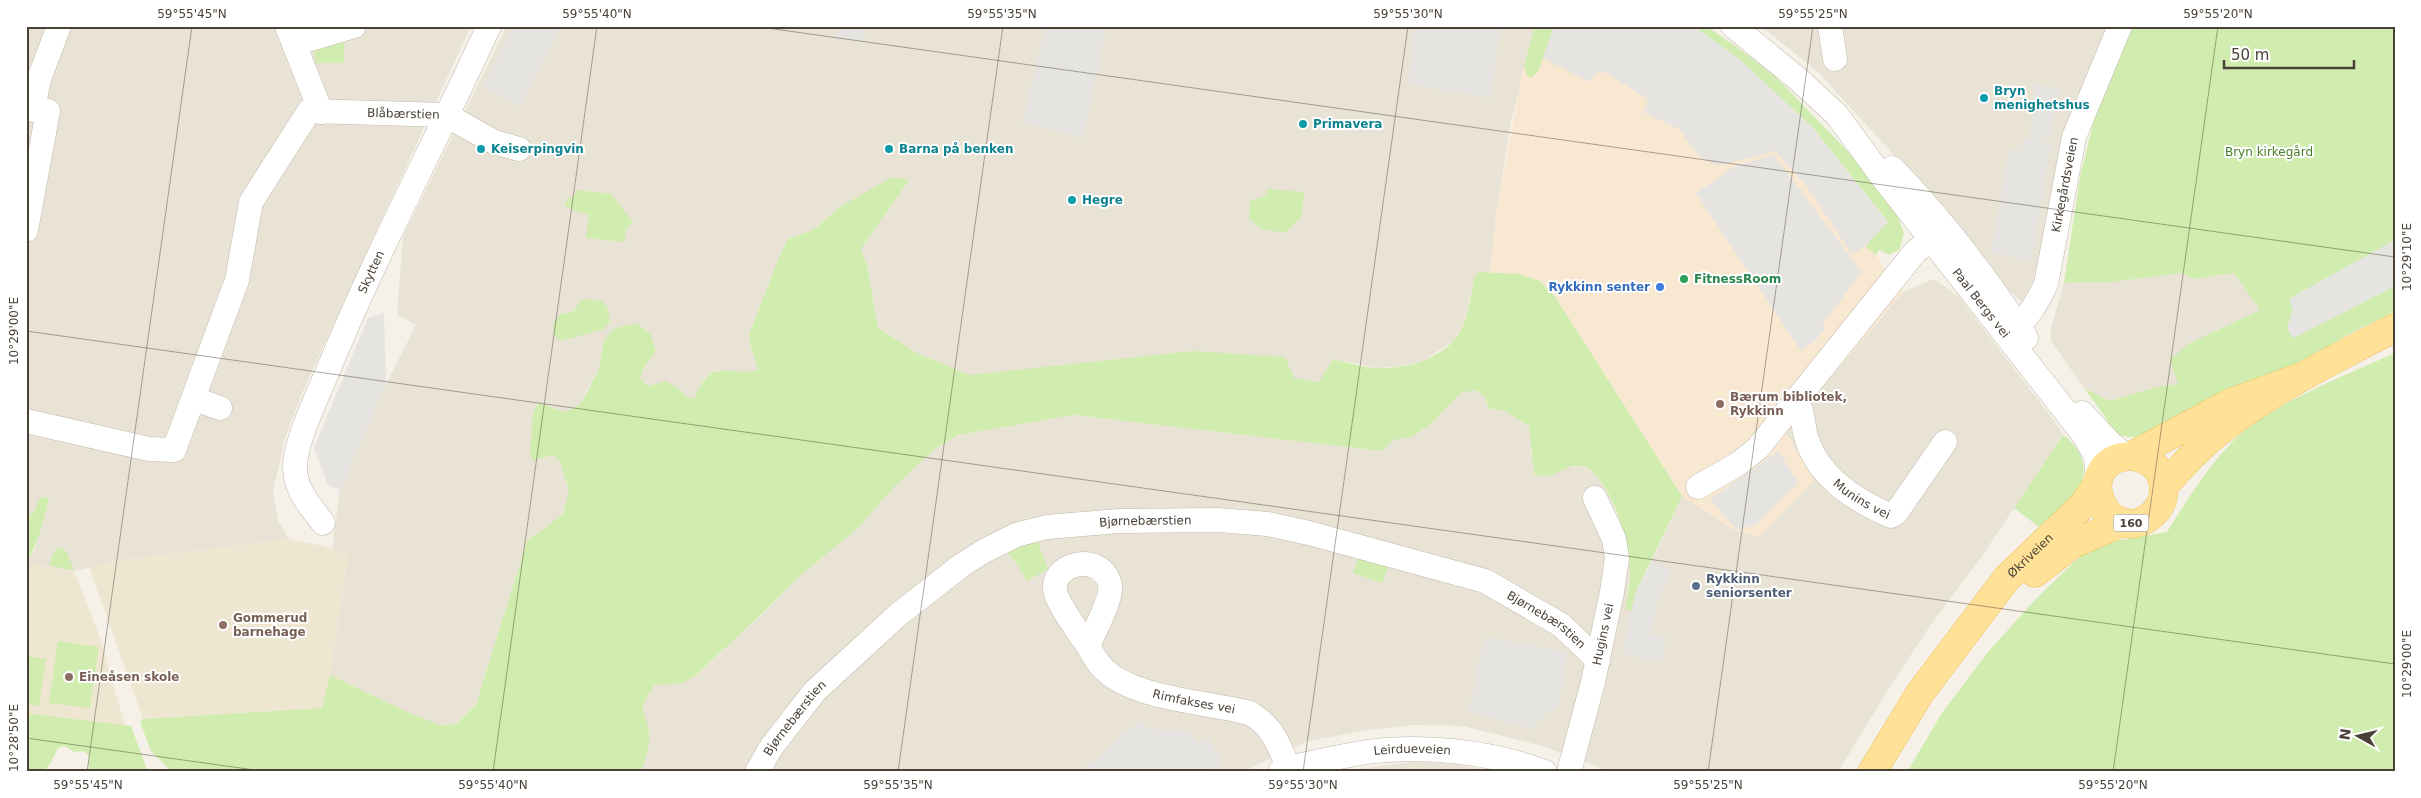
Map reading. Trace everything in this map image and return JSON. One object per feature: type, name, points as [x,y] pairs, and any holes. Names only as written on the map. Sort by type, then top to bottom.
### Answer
[{"type":"main road","name":"160","points":[[2306,375],[2230,403],[2128,456],[2108,464],[2098,483],[2098,497],[2103,508],[2112,517],[2123,522],[2141,522],[2149,518],[2161,504],[2164,486],[2212,438],[2306,375],[2395,328]]},
{"type":"main road","points":[[2128,456],[2143,458],[2153,464],[2161,474],[2164,486]]},
{"type":"main road","name":"Økriveien","points":[[1872,772],[1920,693],[2007,578],[2084,504],[2098,483]]},
{"type":"main road","name":"Økriveien","points":[[1967,631],[2060,552],[2071,545],[2123,522]]},
{"type":"street","points":[[26,230],[40,79],[59,26]]},
{"type":"street","points":[[26,421],[149,449],[174,450],[237,280],[251,202],[315,112],[290,35],[354,26]]},
{"type":"street","name":"Skytten","points":[[323,523],[300,493],[295,466],[304,429],[338,347],[489,26]]},
{"type":"street","name":"Paal Bergs vei","points":[[1733,26],[1798,78],[1850,131],[1888,164],[1924,200],[1941,242],[1979,269],[2013,332],[2084,435],[2096,456],[2098,483]]},
{"type":"street","points":[[1830,26],[1836,59]]},
{"type":"street","name":"Kirkegårdsveien","points":[[2013,332],[2037,306],[2046,284],[2074,137],[2120,26]]},
{"type":"street","name":"Blåbærstien","points":[[315,112],[446,115],[494,142],[518,149]]},
{"type":"street","points":[[1698,487],[1730,469],[1758,448],[1916,252],[1941,242]]},
{"type":"street","name":"Paal Bergs vei","points":[[2013,332],[2110,443],[2128,456]]},
{"type":"street","points":[[194,399],[220,408]]},
{"type":"street","name":"Munins vei","points":[[1795,400],[1801,406],[1807,441],[1828,476],[1858,499],[1890,516],[1896,512],[1945,442]]},
{"type":"street","name":"Hugins vei","points":[[1569,772],[1598,660],[1617,558],[1614,539],[1595,498]]},
{"type":"street","name":"Bjørnebærstien","points":[[757,772],[772,746],[815,692],[856,652],[903,611],[962,566],[994,545],[1016,535],[1060,525],[1118,521],[1218,520],[1268,524],[1309,533],[1485,581],[1561,626],[1598,660]]},
{"type":"street","name":"Rimfakses vei","points":[[1088,646],[1100,666],[1111,675],[1133,687],[1250,713],[1273,732],[1284,770]]},
{"type":"street","name":"Leirdueveien","points":[[1284,770],[1369,752],[1425,749],[1486,757],[1545,772]]},
{"type":"shaded area","points":[[26,26],[471,26],[302,393],[285,438],[273,492],[278,521],[289,539],[130,559],[74,571],[26,564],[35,549],[48,498],[40,497],[34,512],[26,516]]},
{"type":"shaded area","points":[[507,26],[1535,26],[1511,122],[1497,207],[1490,273],[1479,272],[1475,275],[1463,327],[1453,341],[1425,360],[1402,366],[1378,368],[1333,359],[1320,382],[1294,379],[969,375],[917,353],[878,328],[867,265],[861,249],[909,180],[840,207],[813,230],[788,239],[779,257],[749,335],[749,345],[756,357],[758,370],[746,373],[716,370],[704,378],[694,399],[686,397],[681,390],[649,386],[640,379],[645,366],[655,351],[604,341],[599,368],[579,405],[566,412],[539,403],[533,412],[533,461],[553,455],[560,461],[569,491],[563,514],[527,541],[476,704],[456,724],[440,725],[403,710],[330,675],[348,555],[332,549],[340,490],[386,384],[416,325],[397,315],[403,236]]},
{"type":"shaded area","points":[[514,26],[561,26],[519,107],[484,86]]},
{"type":"shaded area","points":[[840,26],[868,26],[861,42],[836,37]]},
{"type":"shaded area","points":[[1045,26],[1107,26],[1083,138],[1023,122]]},
{"type":"shaded area","points":[[1415,26],[1500,26],[1491,98],[1408,84]]},
{"type":"shaded area","points":[[1554,26],[1693,26],[1866,246],[1876,255],[1903,292],[1818,392],[1786,434],[1814,480],[1759,537],[1734,530],[1682,496],[1556,298],[1540,281],[1520,274],[1490,273],[1497,207],[1524,65],[1527,76],[1535,77]]},
{"type":"shaded area","points":[[1554,26],[1693,26],[1739,59],[1813,128],[1888,222],[1865,246],[1852,254],[1808,188],[1775,151],[1717,166],[1698,155],[1679,129],[1643,112],[1649,100],[1608,74],[1599,71],[1589,82],[1543,58]]},
{"type":"shaded area","points":[[1761,26],[2110,26],[2034,293],[2022,302],[1998,281],[1933,195],[1818,72]]},
{"type":"shaded area","points":[[2034,85],[2059,89],[2051,138],[2041,137],[2040,139],[2040,143],[2051,144],[2032,260],[1991,253],[2009,150],[2022,151],[2024,140],[2030,137]]},
{"type":"shaded area","points":[[1774,155],[1862,272],[1822,325],[1825,329],[1822,333],[1814,342],[1801,351],[1696,193],[1735,166]]},
{"type":"shaded area","points":[[2395,240],[2395,286],[2293,338],[2287,328],[2293,309],[2289,299]]},
{"type":"shaded area","points":[[2182,273],[2193,279],[2234,273],[2260,310],[2213,332],[2178,384],[2156,387],[2110,401],[2084,388],[2051,341],[2051,328],[2064,283],[2112,282]]},
{"type":"shaded area","points":[[1934,279],[1959,297],[2063,435],[1982,556],[1930,626],[1889,688],[1838,772],[1606,772],[1602,768],[1542,746],[1463,726],[1413,725],[1368,730],[1308,741],[1241,772],[583,772],[650,735],[642,711],[644,700],[655,685],[695,676],[765,612],[794,581],[858,528],[894,487],[935,449],[958,435],[1074,415],[1382,451],[1393,440],[1412,437],[1431,424],[1461,393],[1474,390],[1485,397],[1489,409],[1503,410],[1529,426],[1532,443],[1531,455],[1547,476],[1567,467],[1582,466],[1594,473],[1601,481],[1611,500],[1628,548],[1630,570],[1627,597],[1633,601],[1682,496],[1759,537],[1814,480],[1786,434],[1818,392],[1903,292]]},
{"type":"shaded area","points":[[384,313],[386,384],[340,490],[328,485],[314,448],[368,318]]},
{"type":"shaded area","points":[[1779,451],[1798,483],[1758,523],[1743,529],[1736,529],[1710,499]]},
{"type":"shaded area","name":"Gommerud barnehage","points":[[289,539],[323,546],[348,555],[330,675],[322,708],[143,719],[89,567],[130,559]]},
{"type":"shaded area","points":[[1652,561],[1671,570],[1658,599],[1651,635],[1666,639],[1662,662],[1622,654],[1636,592]]},
{"type":"shaded area","name":"Eineåsen skole","points":[[26,564],[74,571],[101,640],[125,726],[46,715],[26,771]]},
{"type":"shaded area","points":[[1484,637],[1568,652],[1559,703],[1532,729],[1469,712]]},
{"type":"shaded area","points":[[1139,721],[1152,729],[1189,731],[1198,743],[1208,737],[1222,763],[1209,772],[1081,772]]},
{"type":"shaded area","points":[[1411,762],[1447,763],[1501,772],[1336,772]]},
{"type":"green space","points":[[1535,26],[1554,26],[1538,72],[1531,78],[1527,76],[1524,65]]},
{"type":"green space","points":[[1693,26],[1706,26],[1776,77],[1852,156],[1896,211],[1904,234],[1899,250],[1889,255],[1879,250],[1876,255],[1865,246],[1888,222],[1813,128],[1739,59]]},
{"type":"green space","name":"Bryn kirkegård","points":[[2130,26],[2395,26],[2395,240],[2289,299],[2293,309],[2293,338],[2395,286],[2395,312],[2351,333],[2295,366],[2145,435],[2133,437],[2119,435],[2104,426],[2108,421],[2084,388],[2110,401],[2156,387],[2178,384],[2170,360],[2188,344],[2260,310],[2234,273],[2193,279],[2182,273],[2112,282],[2064,283],[2080,177],[2098,103]]},
{"type":"green space","points":[[344,43],[344,63],[316,63],[313,45]]},
{"type":"green space","points":[[892,177],[909,180],[861,249],[867,265],[878,328],[917,353],[969,375],[1193,351],[1285,357],[1294,378],[1319,382],[1333,359],[1368,367],[1391,368],[1415,363],[1437,354],[1456,338],[1462,328],[1468,310],[1475,275],[1479,272],[1520,274],[1540,281],[1556,298],[1682,496],[1636,592],[1631,611],[1626,609],[1630,580],[1627,544],[1616,511],[1601,481],[1592,471],[1577,465],[1549,476],[1534,474],[1529,426],[1503,410],[1489,409],[1485,397],[1475,390],[1461,393],[1431,424],[1412,437],[1393,440],[1382,451],[1074,415],[958,435],[935,449],[894,487],[858,528],[794,581],[765,611],[695,676],[682,683],[655,685],[643,705],[649,743],[640,772],[172,772],[151,751],[140,722],[143,719],[322,708],[330,675],[403,710],[440,725],[456,724],[476,704],[527,541],[563,514],[569,491],[560,461],[553,455],[533,461],[530,455],[533,412],[539,403],[565,412],[579,405],[599,368],[604,341],[613,329],[636,323],[650,333],[656,351],[645,366],[640,379],[648,386],[666,381],[681,390],[686,397],[694,399],[701,385],[713,372],[758,370],[749,335],[779,257],[788,239],[813,230],[840,207]]},
{"type":"green space","points":[[1267,189],[1304,192],[1302,216],[1285,233],[1261,229],[1249,219],[1250,201],[1266,195]]},
{"type":"green space","points":[[577,190],[611,194],[634,223],[627,227],[624,242],[586,238],[589,214],[580,213],[564,205],[568,197],[573,198]]},
{"type":"green space","points":[[581,300],[601,301],[607,306],[610,322],[604,329],[560,341],[553,334],[553,324],[560,314],[573,312]]},
{"type":"green space","points":[[2395,353],[2395,772],[1907,772],[1942,713],[1988,652],[2034,601],[2074,562],[2084,554],[2114,541],[2167,532],[2206,473],[2234,440],[2249,427],[2310,391]]},
{"type":"green space","points":[[2063,435],[2080,453],[2084,473],[2077,492],[2060,510],[2039,527],[2014,508]]},
{"type":"green space","points":[[40,497],[49,498],[40,532],[26,564],[26,516],[34,512]]},
{"type":"green space","points":[[1036,537],[1048,569],[1027,581],[1003,547]]},
{"type":"green space","points":[[61,547],[67,552],[74,571],[49,565],[55,550]]},
{"type":"green space","points":[[1360,552],[1388,567],[1382,583],[1353,573]]},
{"type":"green space","points":[[58,641],[99,647],[90,708],[49,703]]},
{"type":"green space","points":[[26,656],[46,659],[39,706],[26,704]]},
{"type":"green space","points":[[26,713],[131,726],[148,772],[90,772],[88,764],[90,756],[83,751],[74,752],[64,746],[58,748],[50,764],[43,772],[26,772]]},
{"type":"place","name":"Bryn menighetshus","points":[[1984,98]]},
{"type":"place","name":"Primavera","points":[[1303,124]]},
{"type":"place","name":"Keiserpingvin","points":[[481,149]]},
{"type":"place","name":"Barna på benken","points":[[889,149]]},
{"type":"place","name":"Hegre","points":[[1072,200]]},
{"type":"place","name":"FitnessRoom","points":[[1684,279]]},
{"type":"place","name":"Rykkinn senter","points":[[1660,287]]},
{"type":"place","name":"Bærum bibliotek, Rykkinn","points":[[1720,404]]},
{"type":"place","name":"Rykkinn seniorsenter","points":[[1696,586]]},
{"type":"place","name":"Gommerud barnehage","points":[[223,625]]},
{"type":"place","name":"Eineåsen skole","points":[[69,677]]}]
